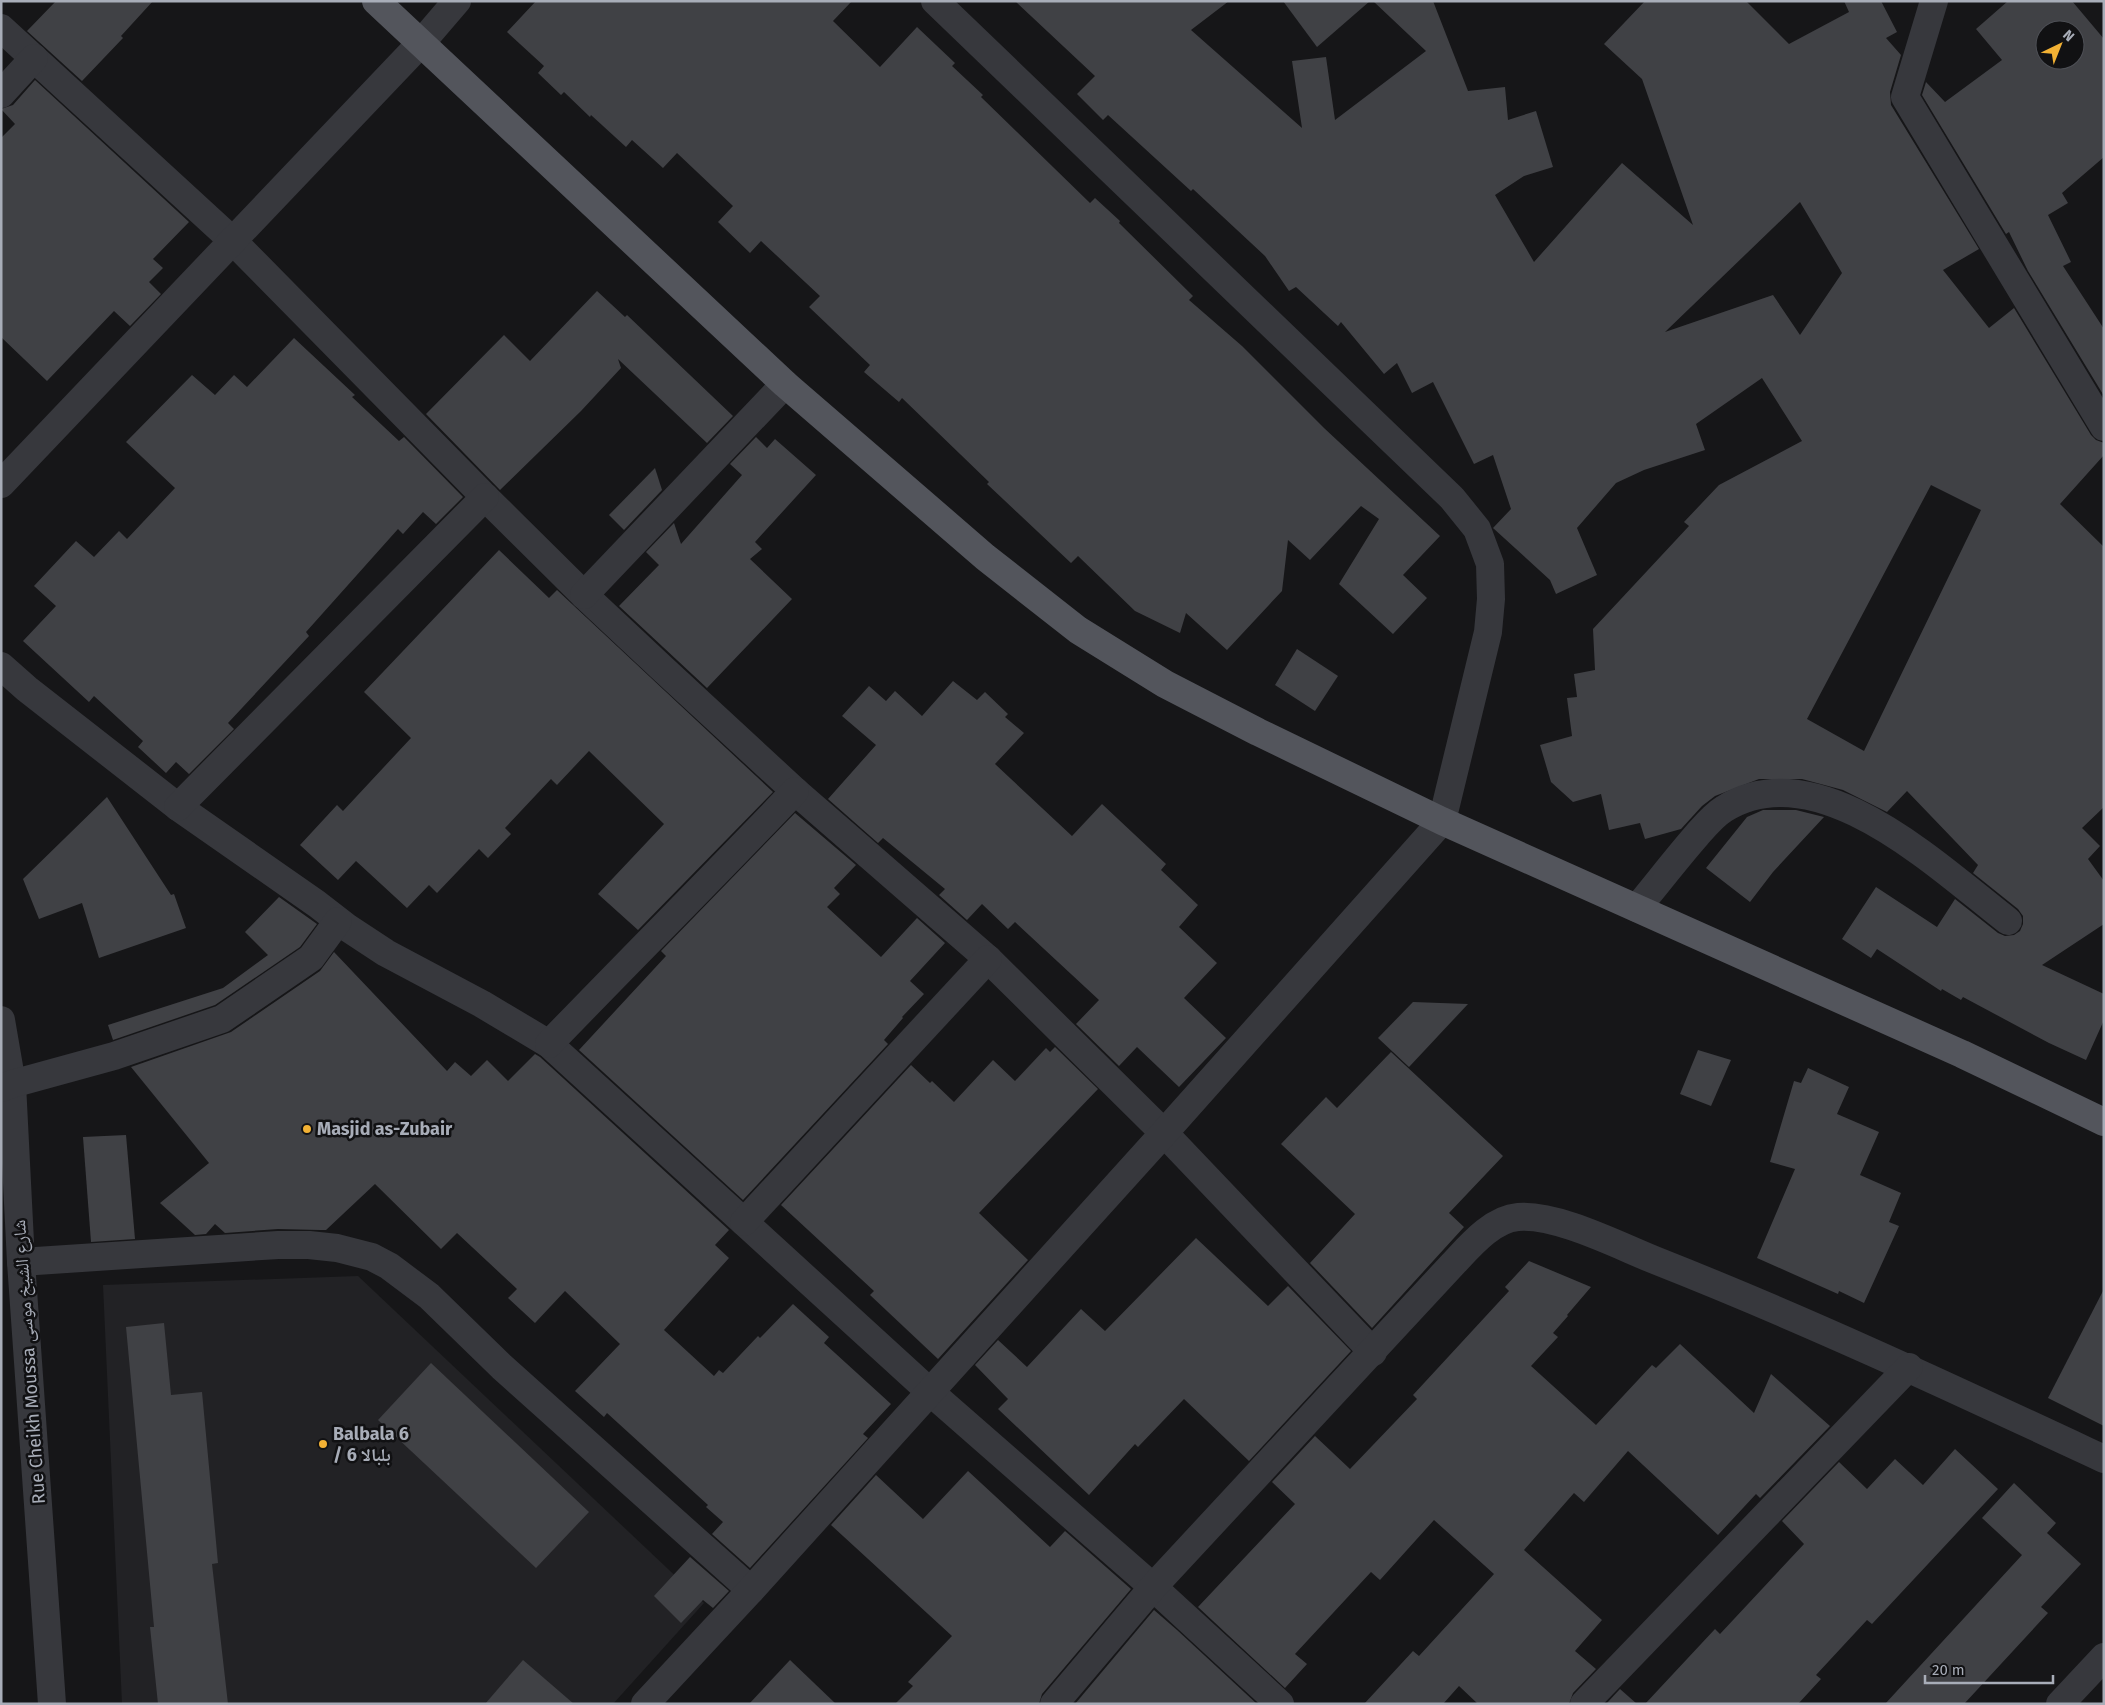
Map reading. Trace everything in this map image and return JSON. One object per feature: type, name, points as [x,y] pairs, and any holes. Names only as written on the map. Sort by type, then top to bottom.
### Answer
[{"type":"main road","points":[[376,1],[785,384],[985,557],[1078,630],[1165,684],[1258,732],[1442,821],[1962,1054],[2104,1122]]},
{"type":"street","points":[[1,484],[420,43],[457,1]]},
{"type":"street","points":[[645,1704],[751,1590],[929,1390],[1164,1133],[1442,821],[1488,632],[1491,599],[1490,564],[1478,529],[1452,498],[935,1]]},
{"type":"street","points":[[1934,1],[1905,97],[2104,427]]},
{"type":"street","points":[[1,28],[233,241],[584,595],[795,791],[988,959],[1164,1133],[1373,1352]]},
{"type":"street","points":[[1,94],[34,58]]},
{"type":"street","points":[[584,595],[785,384]]},
{"type":"street","points":[[178,807],[485,497]]},
{"type":"street","points":[[1,666],[27,689],[178,807],[317,904],[338,921],[386,952],[482,1004],[549,1044],[929,1390],[1153,1587],[1280,1704]]},
{"type":"street","points":[[549,1044],[708,883],[795,791]]},
{"type":"street","points":[[1637,908],[1683,851],[1723,809],[1748,796],[1776,792],[1805,794],[1843,806],[1872,822],[1912,848],[2008,921]]},
{"type":"street","points":[[7,1086],[114,1056],[222,1018],[311,958],[338,921]]},
{"type":"street","points":[[744,1222],[988,959]]},
{"type":"street","name":"Rue Cheikh Moussa شارع الشيخ موسى","points":[[1,1020],[21,1262],[52,1704]]},
{"type":"street","points":[[1054,1704],[1153,1587],[1474,1241],[1498,1224],[1516,1217],[1540,1217],[1568,1226],[1677,1269],[1909,1367],[2104,1459]]},
{"type":"street","points":[[21,1262],[278,1245],[310,1245],[337,1248],[372,1257],[389,1266],[429,1296],[502,1367],[751,1590]]},
{"type":"street","points":[[1584,1704],[1909,1367]]},
{"type":"street","points":[[2060,1704],[2104,1657]]},
{"type":"shaded area","name":"Balbala 6 / بلبالا 6","points":[[358,1276],[704,1603],[613,1704],[122,1704],[103,1285]]},
{"type":"building","points":[[56,1],[153,1],[121,36],[123,38],[82,81],[27,31]]},
{"type":"building","points":[[536,1],[852,1],[833,21],[880,67],[917,27],[955,63],[952,66],[983,95],[981,97],[1090,203],[1095,198],[1120,221],[1119,223],[1193,296],[1189,300],[1242,346],[1324,428],[1440,536],[1403,575],[1427,598],[1393,634],[1339,584],[1379,519],[1361,506],[1310,560],[1288,540],[1282,591],[1227,650],[1186,613],[1180,633],[1135,611],[1078,556],[1071,563],[987,484],[989,482],[902,398],[899,402],[864,372],[870,365],[809,307],[820,296],[761,241],[750,253],[718,222],[733,206],[677,153],[663,168],[632,140],[626,147],[564,92],[561,95],[538,73],[544,66],[507,32]]},
{"type":"building","points":[[1015,1],[1229,1],[1191,30],[1302,128],[1292,61],[1326,57],[1335,120],[1426,51],[1373,1],[1433,1],[1468,91],[1505,87],[1508,120],[1536,111],[1553,167],[1524,176],[1495,195],[1534,262],[1622,163],[1693,225],[1642,79],[1604,44],[1645,1],[1746,1],[1789,44],[1849,12],[1844,1],[1881,1],[1897,32],[1886,38],[1901,55],[1890,92],[1891,105],[1979,249],[1943,270],[1989,328],[2014,308],[2091,435],[2096,440],[2104,443],[2104,455],[2060,504],[2104,547],[2104,807],[2082,828],[2100,846],[2088,859],[2104,881],[2104,924],[2042,965],[2104,994],[2104,1020],[2086,1060],[2049,1043],[1963,997],[1961,1000],[1942,989],[1941,991],[1877,949],[1871,958],[1842,939],[1876,887],[1937,927],[1955,899],[1998,933],[2005,936],[2014,935],[2020,931],[2023,924],[2023,916],[2018,909],[1973,873],[1978,865],[1907,791],[1887,812],[1843,790],[1802,779],[1759,779],[1715,796],[1702,806],[1681,829],[1645,839],[1640,823],[1609,830],[1601,794],[1573,802],[1551,782],[1540,745],[1572,736],[1567,698],[1577,697],[1574,674],[1595,670],[1593,629],[1689,526],[1684,522],[1719,485],[1802,441],[1762,378],[1696,424],[1705,450],[1644,470],[1616,483],[1577,528],[1597,575],[1556,594],[1550,580],[1493,528],[1511,509],[1493,455],[1474,464],[1433,382],[1412,393],[1397,363],[1384,374],[1341,322],[1338,326],[1296,287],[1289,291],[1265,256],[1193,189],[1191,191],[1108,115],[1103,120],[1077,94],[1095,76]],"holes":[[[1800,202],[1842,273],[1800,335],[1773,295],[1665,332]],[[1931,485],[1981,510],[1864,751],[1807,719]]]},
{"type":"building","points":[[1283,1],[1370,1],[1317,47]]},
{"type":"building","points":[[2008,1],[2072,1],[2104,39],[2104,157],[2062,193],[2068,203],[2048,215],[2071,262],[2063,266],[2104,329],[2104,396],[2028,271],[2009,232],[2006,234],[1922,95],[1926,82],[1945,102],[2002,60],[1976,29]]},
{"type":"building","points":[[35,80],[189,222],[153,259],[163,268],[149,282],[161,294],[130,326],[114,311],[47,381],[1,337],[1,138],[15,124],[1,109],[13,105]]},
{"type":"building","points":[[597,291],[625,317],[627,315],[733,416],[707,443],[618,359],[621,368],[581,411],[500,490],[426,414],[504,335],[530,361]]},
{"type":"building","points":[[294,338],[355,395],[352,397],[399,441],[404,437],[463,497],[436,524],[423,512],[403,534],[398,529],[306,632],[309,636],[228,723],[234,729],[189,774],[176,762],[166,773],[138,747],[143,741],[94,696],[89,702],[23,641],[56,606],[34,586],[76,541],[94,557],[119,531],[127,539],[175,488],[126,442],[192,375],[215,395],[234,375],[247,387]]},
{"type":"building","points":[[756,437],[767,448],[775,439],[816,475],[755,542],[762,549],[750,559],[792,599],[707,688],[619,606],[659,565],[646,552],[674,523],[681,544],[742,475],[730,464]]},
{"type":"building","points":[[655,468],[662,490],[624,530],[609,515]]},
{"type":"building","points":[[499,550],[549,598],[557,590],[773,792],[638,930],[598,894],[664,824],[589,751],[557,785],[551,779],[505,828],[511,834],[488,858],[479,849],[437,893],[429,885],[407,908],[356,861],[338,880],[300,845],[337,805],[343,811],[411,738],[364,692]]},
{"type":"building","points":[[1297,649],[1338,676],[1315,711],[1275,685]]},
{"type":"building","points":[[953,681],[977,700],[985,692],[1008,714],[1005,717],[1024,733],[995,764],[1072,836],[1102,804],[1166,864],[1161,870],[1198,905],[1179,927],[1217,963],[1184,998],[1226,1038],[1179,1087],[1137,1047],[1119,1066],[1076,1024],[1099,1000],[1015,922],[1008,929],[982,904],[967,920],[939,895],[945,889],[883,838],[878,843],[828,799],[876,745],[842,716],[869,686],[886,701],[895,691],[922,716]]},
{"type":"building","points":[[107,797],[171,895],[174,894],[186,928],[99,958],[82,903],[39,919],[23,879]]},
{"type":"building","points":[[1763,810],[1796,810],[1824,817],[1773,872],[1750,902],[1706,868],[1747,817]]},
{"type":"building","points":[[795,813],[856,865],[834,888],[840,894],[827,907],[881,957],[917,918],[945,943],[910,981],[924,994],[902,1017],[884,1040],[888,1044],[743,1200],[579,1050],[666,956],[661,951]]},
{"type":"building","points":[[279,897],[317,924],[300,947],[215,1005],[113,1040],[108,1025],[223,988],[268,955],[245,932]]},
{"type":"building","points":[[334,952],[447,1071],[455,1062],[471,1076],[487,1060],[508,1081],[535,1054],[540,1057],[729,1230],[715,1245],[729,1258],[664,1330],[714,1376],[719,1370],[723,1373],[758,1336],[760,1338],[793,1304],[829,1337],[824,1343],[891,1404],[863,1434],[868,1438],[750,1568],[712,1534],[723,1522],[706,1507],[708,1505],[607,1413],[604,1417],[575,1391],[620,1344],[565,1291],[535,1323],[508,1298],[517,1289],[457,1233],[441,1249],[375,1184],[326,1230],[278,1229],[225,1233],[215,1224],[206,1234],[195,1235],[160,1203],[209,1163],[131,1067],[231,1032],[320,971]]},
{"type":"building","points":[[1413,1002],[1468,1004],[1409,1067],[1378,1038]]},
{"type":"building","points":[[1055,1047],[1098,1089],[979,1213],[1028,1260],[938,1359],[870,1295],[874,1291],[781,1205],[911,1065],[930,1083],[932,1081],[954,1102],[993,1060],[1015,1081],[1046,1048],[1050,1052]]},
{"type":"building","points":[[1698,1050],[1731,1060],[1711,1106],[1680,1094]]},
{"type":"building","points":[[1391,1052],[1503,1156],[1449,1213],[1464,1227],[1372,1328],[1310,1263],[1355,1214],[1281,1144],[1326,1097],[1337,1108]]},
{"type":"building","points":[[1808,1068],[1849,1087],[1837,1114],[1879,1132],[1860,1175],[1901,1193],[1889,1222],[1899,1226],[1864,1303],[1839,1291],[1838,1294],[1757,1258],[1795,1169],[1770,1162],[1794,1081],[1801,1083]]},
{"type":"building","points":[[126,1135],[135,1239],[91,1242],[83,1137]]},
{"type":"building","points":[[1196,1238],[1268,1306],[1288,1286],[1351,1351],[1249,1461],[1184,1399],[1138,1447],[1135,1444],[1089,1495],[998,1409],[1008,1399],[975,1365],[998,1340],[1027,1367],[1081,1309],[1105,1331]]},
{"type":"building","points":[[1529,1261],[1591,1287],[1553,1333],[1558,1337],[1531,1366],[1596,1425],[1652,1365],[1656,1368],[1680,1344],[1754,1413],[1771,1374],[1830,1426],[1760,1498],[1756,1494],[1718,1535],[1628,1451],[1584,1502],[1574,1493],[1524,1550],[1602,1620],[1575,1651],[1596,1669],[1573,1693],[1569,1704],[1478,1704],[1459,1686],[1443,1704],[1364,1704],[1413,1651],[1419,1656],[1494,1574],[1434,1520],[1380,1580],[1371,1572],[1295,1654],[1307,1664],[1285,1688],[1198,1607],[1295,1504],[1272,1482],[1315,1436],[1350,1469],[1417,1399],[1413,1395],[1509,1291],[1505,1287]]},
{"type":"building","points":[[2104,1289],[2104,1426],[2048,1398]]},
{"type":"building","points":[[164,1323],[171,1395],[202,1392],[218,1563],[212,1564],[228,1704],[158,1704],[150,1627],[154,1627],[126,1327]]},
{"type":"building","points":[[431,1363],[589,1512],[536,1568],[378,1420]]},
{"type":"building","points":[[1955,1449],[1998,1489],[1872,1624],[1867,1620],[1816,1675],[1821,1679],[1798,1704],[1645,1704],[1715,1629],[1720,1634],[1804,1544],[1782,1521],[1839,1462],[1867,1489],[1895,1459],[1923,1485]]},
{"type":"building","points":[[968,1471],[1050,1547],[1065,1531],[1131,1589],[1042,1694],[1039,1704],[895,1704],[913,1686],[908,1682],[952,1636],[831,1525],[876,1475],[923,1519]]},
{"type":"building","points":[[2014,1483],[2056,1523],[2047,1533],[2081,1564],[2041,1607],[2048,1613],[1964,1704],[1885,1704],[2022,1555],[1982,1518]]},
{"type":"building","points":[[690,1557],[729,1591],[713,1608],[703,1600],[681,1623],[654,1596]]},
{"type":"building","points":[[1154,1610],[1177,1630],[1257,1704],[1075,1704]]},
{"type":"building","points":[[523,1660],[574,1704],[485,1704]]},
{"type":"building","points":[[790,1660],[836,1704],[749,1704]]},
{"type":"building","points":[[1620,1689],[1637,1704],[1606,1704]]},
{"type":"place","name":"Masjid as-Zubair","points":[[307,1129]]},
{"type":"place","name":"Balbala 6 / بلبالا 6","points":[[323,1444]]}]
